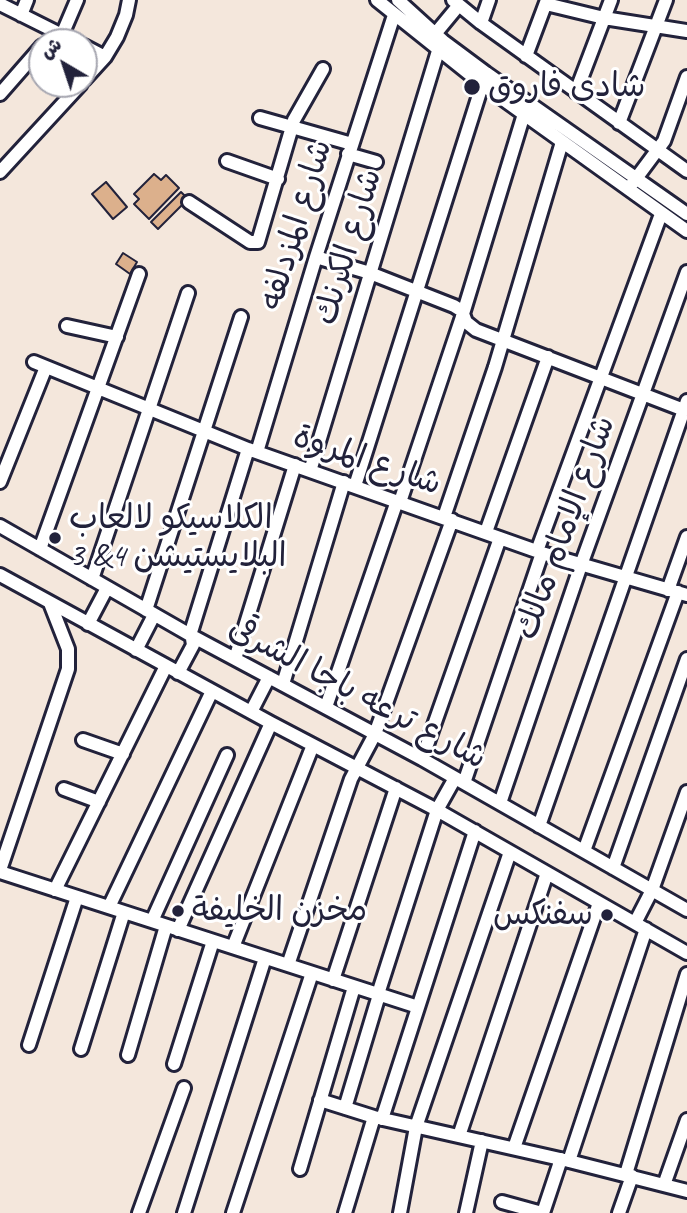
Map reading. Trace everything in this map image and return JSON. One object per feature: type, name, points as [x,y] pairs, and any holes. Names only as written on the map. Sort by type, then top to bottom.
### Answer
[{"type":"street","points":[[21,15],[27,0]]},
{"type":"street","points":[[61,28],[77,0]]},
{"type":"street","points":[[98,65],[117,37],[126,15],[128,0]]},
{"type":"street","points":[[377,0],[394,15],[439,42]]},
{"type":"street","points":[[398,0],[439,42],[524,114],[562,142],[631,185],[687,214]]},
{"type":"street","points":[[481,23],[489,0]]},
{"type":"street","points":[[576,92],[611,0]]},
{"type":"street","points":[[619,123],[666,0]]},
{"type":"street","points":[[526,56],[546,2],[604,18],[687,31]]},
{"type":"street","points":[[439,42],[456,3],[687,171]]},
{"type":"street","points":[[0,4],[48,28]]},
{"type":"street","name":"شارع المزدلفه","points":[[55,890],[123,754],[172,670],[192,645],[191,632],[394,15]]},
{"type":"street","name":"شارع الكرنك","points":[[310,471],[439,42]]},
{"type":"street","points":[[98,53],[105,57]]},
{"type":"street","points":[[0,94],[28,62]]},
{"type":"street","points":[[189,202],[254,243],[259,238],[298,112],[323,68]]},
{"type":"street","points":[[631,185],[664,141],[687,77]]},
{"type":"street","points":[[484,79],[631,185],[661,214],[687,231]]},
{"type":"street","points":[[282,684],[417,291],[484,79]]},
{"type":"street","points":[[0,172],[67,98]]},
{"type":"street","points":[[326,707],[399,501],[524,114]]},
{"type":"street","points":[[260,118],[293,127],[376,162]]},
{"type":"street","points":[[288,965],[351,779],[375,734],[448,519],[562,142]]},
{"type":"street","points":[[227,161],[278,179]]},
{"type":"street","points":[[345,1108],[437,810],[459,780],[661,214]]},
{"type":"street","points":[[316,257],[370,273],[459,307],[470,327],[502,340],[643,394],[685,406],[539,825]]},
{"type":"street","name":"شارع الإمام مالك","points":[[500,803],[581,565],[687,272]]},
{"type":"street","points":[[40,549],[139,274]]},
{"type":"street","points":[[92,579],[188,293]]},
{"type":"street","points":[[136,650],[150,613],[202,432],[241,317]]},
{"type":"street","points":[[66,326],[117,337]]},
{"type":"street","points":[[486,532],[548,357]]},
{"type":"street","name":"شارع المروة","points":[[4,459],[40,364],[252,451],[540,552],[678,592]]},
{"type":"street","points":[[0,482],[4,459]]},
{"type":"street","points":[[235,659],[295,465]]},
{"type":"street","name":"شارع ترعه باجا الشرقى","points":[[0,526],[150,613],[422,759],[687,910]]},
{"type":"street","points":[[584,851],[678,592],[687,537]]},
{"type":"street","points":[[422,759],[500,538]]},
{"type":"street","points":[[0,575],[172,670],[437,810],[687,953]]},
{"type":"street","points":[[88,624],[107,588]]},
{"type":"street","points":[[50,603],[68,649],[68,669],[0,871],[418,1007]]},
{"type":"street","points":[[613,868],[687,659]]},
{"type":"street","points":[[251,712],[269,677]]},
{"type":"street","points":[[109,907],[212,691]]},
{"type":"street","points":[[128,1055],[172,928],[271,723]]},
{"type":"street","points":[[82,740],[123,754]]},
{"type":"street","points":[[233,947],[313,745]]},
{"type":"street","points":[[152,921],[227,755]]},
{"type":"street","points":[[333,980],[396,788]]},
{"type":"street","points":[[64,789],[99,802]]},
{"type":"street","points":[[502,1202],[542,1213],[565,1160],[640,926],[687,792]]},
{"type":"street","points":[[345,1213],[418,1007],[475,831]]},
{"type":"street","points":[[400,1213],[416,1127],[510,852]]},
{"type":"street","points":[[459,1136],[547,873]]},
{"type":"street","points":[[29,1045],[77,897]]},
{"type":"street","points":[[514,1148],[599,903]]},
{"type":"street","points":[[81,1049],[124,912]]},
{"type":"street","points":[[174,1064],[213,941]]},
{"type":"street","points":[[184,1213],[265,958]]},
{"type":"street","points":[[233,1213],[312,973]]},
{"type":"street","points":[[619,1213],[687,974]]},
{"type":"street","points":[[300,1169],[354,987]]},
{"type":"street","points":[[139,1213],[184,1088]]},
{"type":"street","points":[[320,1100],[378,1118],[629,1175],[687,1191]]},
{"type":"street","points":[[664,1185],[687,1120]]},
{"type":"street","points":[[466,1213],[482,1141]]},
{"type":"building","points":[[154,174],[161,180],[166,175],[179,188],[149,219],[134,204],[139,199],[134,194]]},
{"type":"building","points":[[106,182],[127,207],[113,219],[92,194]]},
{"type":"building","points":[[181,192],[188,199],[158,229],[151,222]]},
{"type":"building","points":[[123,253],[137,262],[130,274],[116,264]]},
{"type":"place","name":"شادى فاروق","points":[[472,87]]},
{"type":"place","name":"الكلاسيكو لالعاب البلايستيشن 4& 3","points":[[55,538]]},
{"type":"place","name":"مخزن الخليفة","points":[[178,911]]},
{"type":"place","name":"سفنكس","points":[[607,915]]}]
